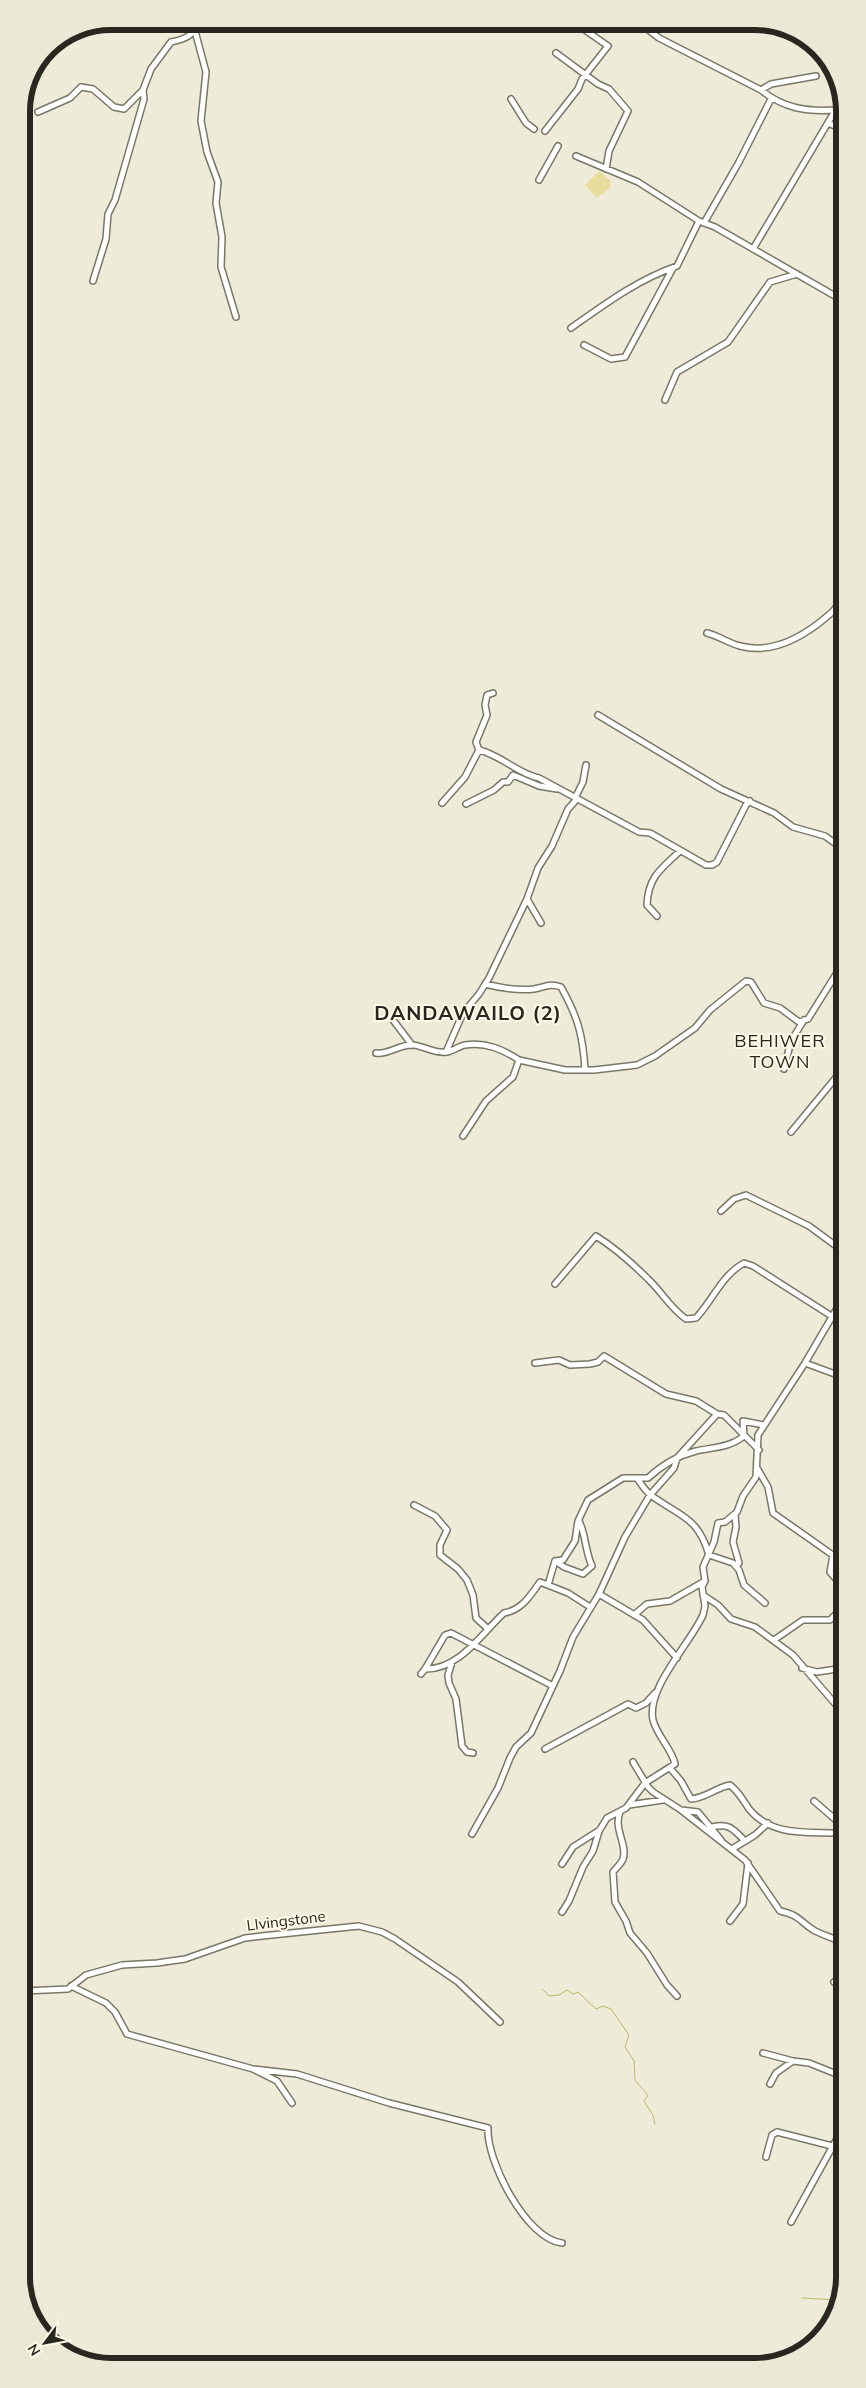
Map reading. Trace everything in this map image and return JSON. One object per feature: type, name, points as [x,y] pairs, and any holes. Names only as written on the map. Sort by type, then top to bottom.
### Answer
[{"type":"street","points":[[38,112],[70,98],[81,87],[93,89],[114,107],[124,109],[143,90],[151,69],[171,42],[187,39],[196,30]]},
{"type":"street","points":[[196,30],[206,72],[201,121],[207,152],[218,182],[216,203],[222,237],[221,267],[236,317]]},
{"type":"street","points":[[545,131],[578,89],[585,75],[608,46],[585,30]]},
{"type":"street","points":[[649,30],[659,38],[761,90],[771,99],[790,108],[817,112],[834,110]]},
{"type":"street","points":[[556,54],[585,75],[609,89],[628,111],[610,151],[606,169]]},
{"type":"street","points":[[761,90],[771,84],[816,76]]},
{"type":"street","points":[[93,281],[104,246],[108,214],[115,200],[144,99],[143,90]]},
{"type":"street","points":[[511,99],[526,123],[534,129]]},
{"type":"street","points":[[571,328],[623,291],[652,275],[677,266],[701,222],[739,162],[771,99]]},
{"type":"street","points":[[753,249],[834,110]]},
{"type":"street","points":[[828,123],[836,127]]},
{"type":"street","points":[[539,180],[558,146]]},
{"type":"street","points":[[576,156],[638,182],[701,222],[836,297]]},
{"type":"street","points":[[584,345],[611,359],[625,357],[673,268]]},
{"type":"street","points":[[665,400],[677,372],[728,342],[770,282],[797,274]]},
{"type":"street","points":[[707,634],[738,646],[755,649],[784,645],[807,632],[826,618],[836,606]]},
{"type":"street","points":[[442,804],[465,777],[479,750],[476,742],[487,716],[484,705],[487,696],[493,693]]},
{"type":"street","points":[[598,715],[721,789],[774,813],[793,827],[824,836],[836,844]]},
{"type":"street","points":[[479,750],[489,752],[639,832],[650,833],[706,865],[712,865],[717,862],[746,805],[750,801]]},
{"type":"street","points":[[446,1052],[463,1013],[485,984],[527,899],[538,868],[552,846],[568,809],[576,798],[583,782],[586,765]]},
{"type":"street","points":[[466,804],[494,790],[504,782],[508,782],[513,775],[539,786],[560,789]]},
{"type":"street","points":[[657,916],[647,904],[648,889],[658,872],[680,851]]},
{"type":"street","points":[[527,899],[541,923]]},
{"type":"street","points":[[784,1069],[791,1041],[819,1003],[836,975]]},
{"type":"street","points":[[376,1053],[383,1054],[395,1048],[412,1045],[446,1052],[464,1045],[483,1045],[499,1048],[519,1060],[566,1070],[637,1065],[655,1056],[695,1028],[710,1010],[746,981],[751,982],[764,1002],[780,1008],[799,1022],[805,1020]]},
{"type":"street","points":[[485,984],[510,990],[534,989],[552,984],[561,987],[573,1009],[584,1039],[586,1070]]},
{"type":"street","points":[[393,1020],[412,1045]]},
{"type":"street","points":[[463,1136],[486,1102],[513,1077],[519,1060]]},
{"type":"street","points":[[791,1132],[836,1077]]},
{"type":"street","points":[[722,1212],[734,1199],[746,1195],[809,1226],[836,1246]]},
{"type":"street","points":[[555,1284],[596,1236],[611,1246],[650,1280],[673,1310],[686,1319],[696,1318],[706,1308],[720,1283],[734,1269],[744,1263],[754,1266],[833,1317]]},
{"type":"street","points":[[562,1912],[570,1901],[583,1867],[593,1852],[599,1831],[607,1818],[629,1805],[645,1784],[670,1768],[675,1762],[656,1731],[652,1716],[652,1704],[660,1687],[703,1615],[705,1606],[702,1587],[705,1581],[703,1567],[709,1555],[718,1523],[725,1522],[735,1514],[743,1496],[756,1477],[759,1450],[758,1435],[806,1363],[836,1311]]},
{"type":"street","points":[[535,1363],[559,1360],[570,1365],[590,1364],[598,1362],[604,1356],[666,1394],[696,1401],[717,1414],[724,1415],[759,1450]]},
{"type":"street","points":[[806,1363],[836,1374]]},
{"type":"street","points":[[472,1834],[498,1788],[510,1758],[523,1739],[530,1733],[553,1686],[573,1637],[599,1594],[625,1537],[650,1496],[674,1468],[677,1458],[717,1414]]},
{"type":"street","points":[[744,1436],[743,1422],[764,1425]]},
{"type":"street","points":[[555,1561],[563,1560],[575,1541],[578,1521],[588,1500],[623,1478],[648,1478],[661,1465],[677,1458],[695,1451],[731,1445],[744,1436]]},
{"type":"street","points":[[758,1468],[768,1487],[773,1513],[836,1557]]},
{"type":"street","points":[[637,1478],[650,1496],[694,1525],[704,1538],[709,1555]]},
{"type":"street","points":[[414,1505],[435,1516],[447,1530],[440,1545],[440,1555],[458,1569],[467,1580],[473,1595],[476,1618],[487,1628]]},
{"type":"street","points":[[735,1514],[736,1527],[733,1542],[738,1563],[736,1566]]},
{"type":"street","points":[[555,1561],[564,1568],[582,1574],[592,1566],[587,1556],[584,1530],[578,1521]]},
{"type":"street","points":[[709,1555],[725,1559],[736,1566],[744,1585],[765,1603]]},
{"type":"street","points":[[833,1555],[830,1572],[836,1579]]},
{"type":"street","points":[[548,1585],[555,1561]]},
{"type":"street","points":[[634,1616],[647,1604],[670,1601],[705,1581]]},
{"type":"street","points":[[425,1669],[441,1668],[452,1661],[474,1644],[487,1628],[504,1613],[513,1612],[522,1606],[540,1582],[577,1598],[590,1607]]},
{"type":"street","points":[[599,1594],[643,1620],[677,1658]]},
{"type":"street","points":[[703,1595],[718,1605],[731,1619],[755,1627],[793,1655],[836,1705]]},
{"type":"street","points":[[774,1640],[803,1620],[830,1620],[836,1614]]},
{"type":"street","points":[[421,1674],[445,1635],[451,1633],[457,1634],[553,1686]]},
{"type":"street","points":[[452,1661],[448,1675],[459,1712],[462,1746],[467,1752],[473,1753]]},
{"type":"street","points":[[802,1667],[817,1672],[836,1669]]},
{"type":"street","points":[[545,1749],[628,1704],[636,1708],[646,1703],[660,1687]]},
{"type":"street","points":[[633,1762],[645,1784],[663,1800],[681,1810],[748,1863],[780,1911],[796,1915],[811,1929],[836,1940]]},
{"type":"street","points":[[670,1768],[681,1780],[691,1799],[704,1797],[716,1788],[730,1785],[739,1792],[749,1808],[768,1823],[778,1828],[799,1834],[832,1833]]},
{"type":"street","points":[[629,1805],[663,1800]]},
{"type":"street","points":[[814,1801],[836,1820]]},
{"type":"street","points":[[681,1810],[698,1812],[724,1844]]},
{"type":"street","points":[[620,1812],[617,1821],[624,1855],[622,1861],[613,1872],[615,1902],[626,1921],[630,1933],[647,1953],[666,1985],[678,1996]]},
{"type":"street","points":[[732,1849],[768,1823]]},
{"type":"street","points":[[712,1827],[725,1825],[730,1827],[745,1841]]},
{"type":"street","points":[[562,1864],[573,1847],[599,1831]]},
{"type":"street","points":[[730,1921],[743,1904],[748,1863]]},
{"type":"street","name":"LIvingstone","points":[[30,1991],[62,1990],[86,1975],[92,1975],[116,1966],[185,1959],[245,1938],[358,1926],[376,1930],[395,1939],[458,1982],[500,2022]]},
{"type":"street","points":[[71,1986],[106,2003],[115,2012],[127,2034],[252,2069],[278,2081],[292,2103]]},
{"type":"street","points":[[764,2053],[793,2061],[809,2063],[836,2074]]},
{"type":"street","points":[[770,2084],[776,2073],[793,2061]]},
{"type":"street","points":[[252,2069],[297,2074],[389,2103],[488,2128],[487,2140],[512,2200],[530,2224],[562,2243]]},
{"type":"street","points":[[766,2157],[772,2135],[777,2132],[817,2144],[832,2146]]},
{"type":"street","points":[[791,2222],[836,2139]]},
{"type":"shaded area","points":[[599,171],[610,180],[610,188],[597,198],[585,185]]},
{"type":"waterway","points":[[542,1989],[549,1996],[559,1995],[567,1990],[573,1994],[578,1992],[596,2009],[603,2006],[611,2009],[629,2035],[625,2047],[634,2061],[635,2080],[647,2094],[644,2101],[653,2115],[655,2124]]},
{"type":"waterway","points":[[802,2298],[833,2300]]},
{"type":"district","name":"DANDAWAILO (2)","points":[[468,1013]]},
{"type":"district","name":"BEHIWER TOWN","points":[[780,1051]]}]
